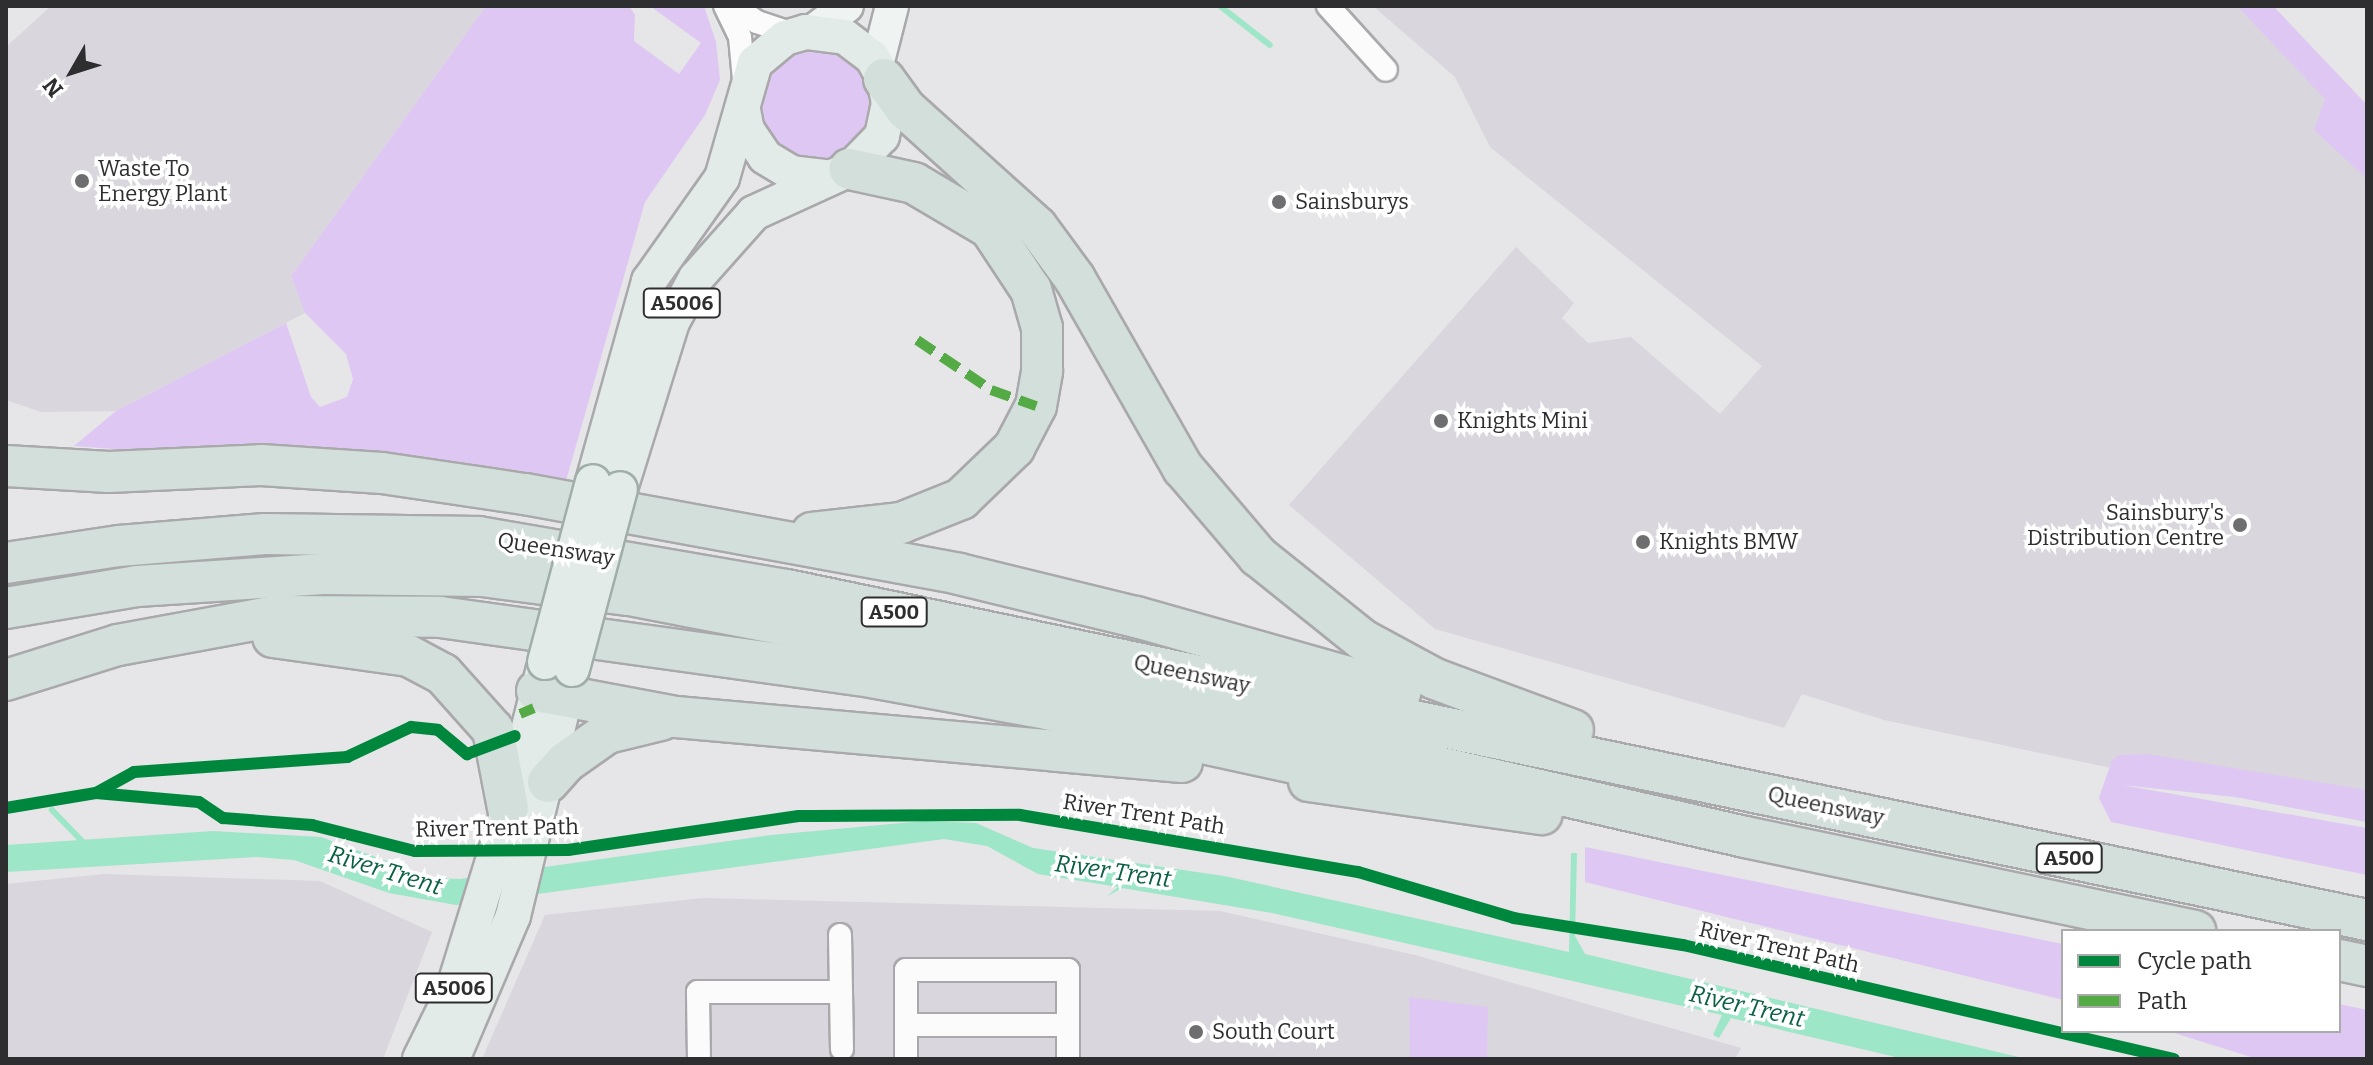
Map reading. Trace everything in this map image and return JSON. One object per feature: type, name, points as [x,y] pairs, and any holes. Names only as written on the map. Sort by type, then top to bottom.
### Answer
[{"type":"highway","points":[[881,72],[917,119],[1037,227],[1075,279],[1183,468],[1238,534],[1295,590],[1363,640],[1492,704],[1771,794]]},
{"type":"highway","points":[[760,536],[901,523],[961,499],[1014,448],[1036,406],[1042,328],[1031,290],[990,228],[914,183],[838,173]]},
{"type":"highway","points":[[6,466],[109,472],[261,465],[382,473],[760,536],[959,574],[1136,617],[1771,794]]},
{"type":"highway","name":"Queensway","points":[[6,563],[119,546],[265,534],[479,537],[787,590],[2367,920]]},
{"type":"highway","name":"Queensway","points":[[6,608],[137,586],[324,574],[482,576],[615,593],[983,663],[1745,837],[2185,929]]},
{"type":"highway","points":[[6,680],[118,645],[276,616],[440,617],[520,625],[859,675],[1051,710],[1512,811]]},
{"type":"highway","points":[[174,635],[286,638],[409,656],[426,664],[457,685],[493,730],[525,807],[566,762],[607,733],[676,717]]},
{"type":"highway","points":[[555,680],[676,717],[1146,757],[1512,811],[1745,837]]},
{"type":"highway","points":[[2341,960],[2367,966]]},
{"type":"main road","points":[[805,33],[845,37],[881,72],[889,103],[882,136],[838,173],[792,173],[765,157],[747,130],[744,98],[764,52],[805,33]]},
{"type":"main road","name":"A5006","points":[[452,1059],[513,916],[525,807],[607,485],[649,281],[722,178],[744,98]]},
{"type":"main road","name":"A5006","points":[[607,485],[672,322],[696,278],[754,213],[838,173]]},
{"type":"main road","name":"A5006","points":[[420,1059],[452,994],[477,913],[525,807],[555,680]]},
{"type":"street","points":[[725,6],[740,37],[744,98]]},
{"type":"street","points":[[734,6],[757,22],[805,33],[847,6]]},
{"type":"street","points":[[881,72],[892,6]]},
{"type":"street","points":[[1328,6],[1386,70]]},
{"type":"street","points":[[840,935],[842,1049]]},
{"type":"street","points":[[906,1059],[906,970],[1068,970],[1068,1059]]},
{"type":"street","points":[[699,1059],[698,992],[841,992]]},
{"type":"street","points":[[906,1025],[1068,1025]]},
{"type":"shaded area","points":[[51,6],[486,6],[291,276],[305,313],[116,411],[41,412],[6,400],[6,47]]},
{"type":"shaded area","points":[[486,6],[629,6],[635,15],[634,41],[679,74],[701,43],[650,6],[704,6],[716,42],[720,80],[705,115],[645,202],[566,481],[239,444],[128,450],[74,446],[116,411],[286,323],[311,397],[320,407],[347,397],[353,379],[346,354],[305,313],[291,276]]},
{"type":"shaded area","name":"Sainsbury's Distribution Centre","points":[[1373,6],[2273,6],[2367,105],[2367,822],[1884,720],[1802,694],[1784,728],[1435,629],[1289,505],[1516,247],[1574,303],[1562,318],[1588,343],[1631,337],[1720,414],[1762,366],[1490,147],[1455,77]]},
{"type":"shaded area","points":[[2237,6],[2273,6],[2367,105],[2367,179],[2314,130],[2325,99]]},
{"type":"shaded area","points":[[816,47],[838,51],[857,63],[869,82],[873,104],[869,126],[857,145],[838,157],[816,161],[794,157],[775,145],[763,126],[759,104],[763,82],[775,63],[794,51]]},
{"type":"shaded area","points":[[2148,754],[2367,790],[2367,822],[2235,797],[2122,785],[2367,828],[2367,875],[2111,822],[2099,798],[2112,760],[2119,755]]},
{"type":"shaded area","points":[[1585,847],[2061,944],[2061,1000],[1585,882]]},
{"type":"shaded area","points":[[104,874],[320,881],[432,932],[383,1059],[6,1059],[6,884]]},
{"type":"shaded area","points":[[703,898],[1220,911],[1415,955],[1741,1048],[1735,1059],[482,1059],[545,915]]},
{"type":"shaded area","points":[[1409,997],[1488,1007],[1487,1059],[1410,1059]]},
{"type":"shaded area","points":[[2341,1004],[2367,1010],[2367,1059],[2257,1059],[2174,1033],[2341,1033]]},
{"type":"water","name":"River Trent","points":[[924,821],[976,823],[1033,848],[1224,876],[1569,952],[1571,853],[1577,853],[1575,936],[1585,954],[2027,1059],[1904,1059],[1731,1018],[1719,1038],[1713,1035],[1722,1015],[1272,913],[1122,888],[1106,897],[1118,887],[1038,874],[987,846],[944,839],[456,905],[389,893],[294,860],[257,857],[6,872],[6,845],[213,831],[321,837],[433,878],[460,879],[771,835]]},
{"type":"waterway","points":[[1220,6],[1270,45]]},
{"type":"waterway","points":[[52,810],[81,840]]},
{"type":"marked path","points":[[917,340],[991,390],[1036,406]]},
{"type":"marked path","points":[[520,714],[534,708]]},
{"type":"cycle path","points":[[96,793],[134,772],[347,757],[411,727],[438,730],[467,754],[515,736]]},
{"type":"cycle path","name":"River Trent Path","points":[[6,808],[96,793],[199,802],[223,818],[312,825],[415,851],[568,850],[799,816],[1020,815],[1358,872],[1514,918],[1683,945],[2061,1033]]},
{"type":"cycle path","name":"River Trent Path","points":[[2062,1033],[2174,1059]]},
{"type":"place","name":"Waste To Energy Plant","points":[[82,181]]},
{"type":"place","name":"Sainsburys","points":[[1279,202]]},
{"type":"place","name":"Knights Mini","points":[[1441,421]]},
{"type":"place","name":"Sainsbury's Distribution Centre","points":[[2240,525]]},
{"type":"place","name":"Knights BMW","points":[[1643,542]]},
{"type":"place","name":"South Court","points":[[1196,1032]]}]
